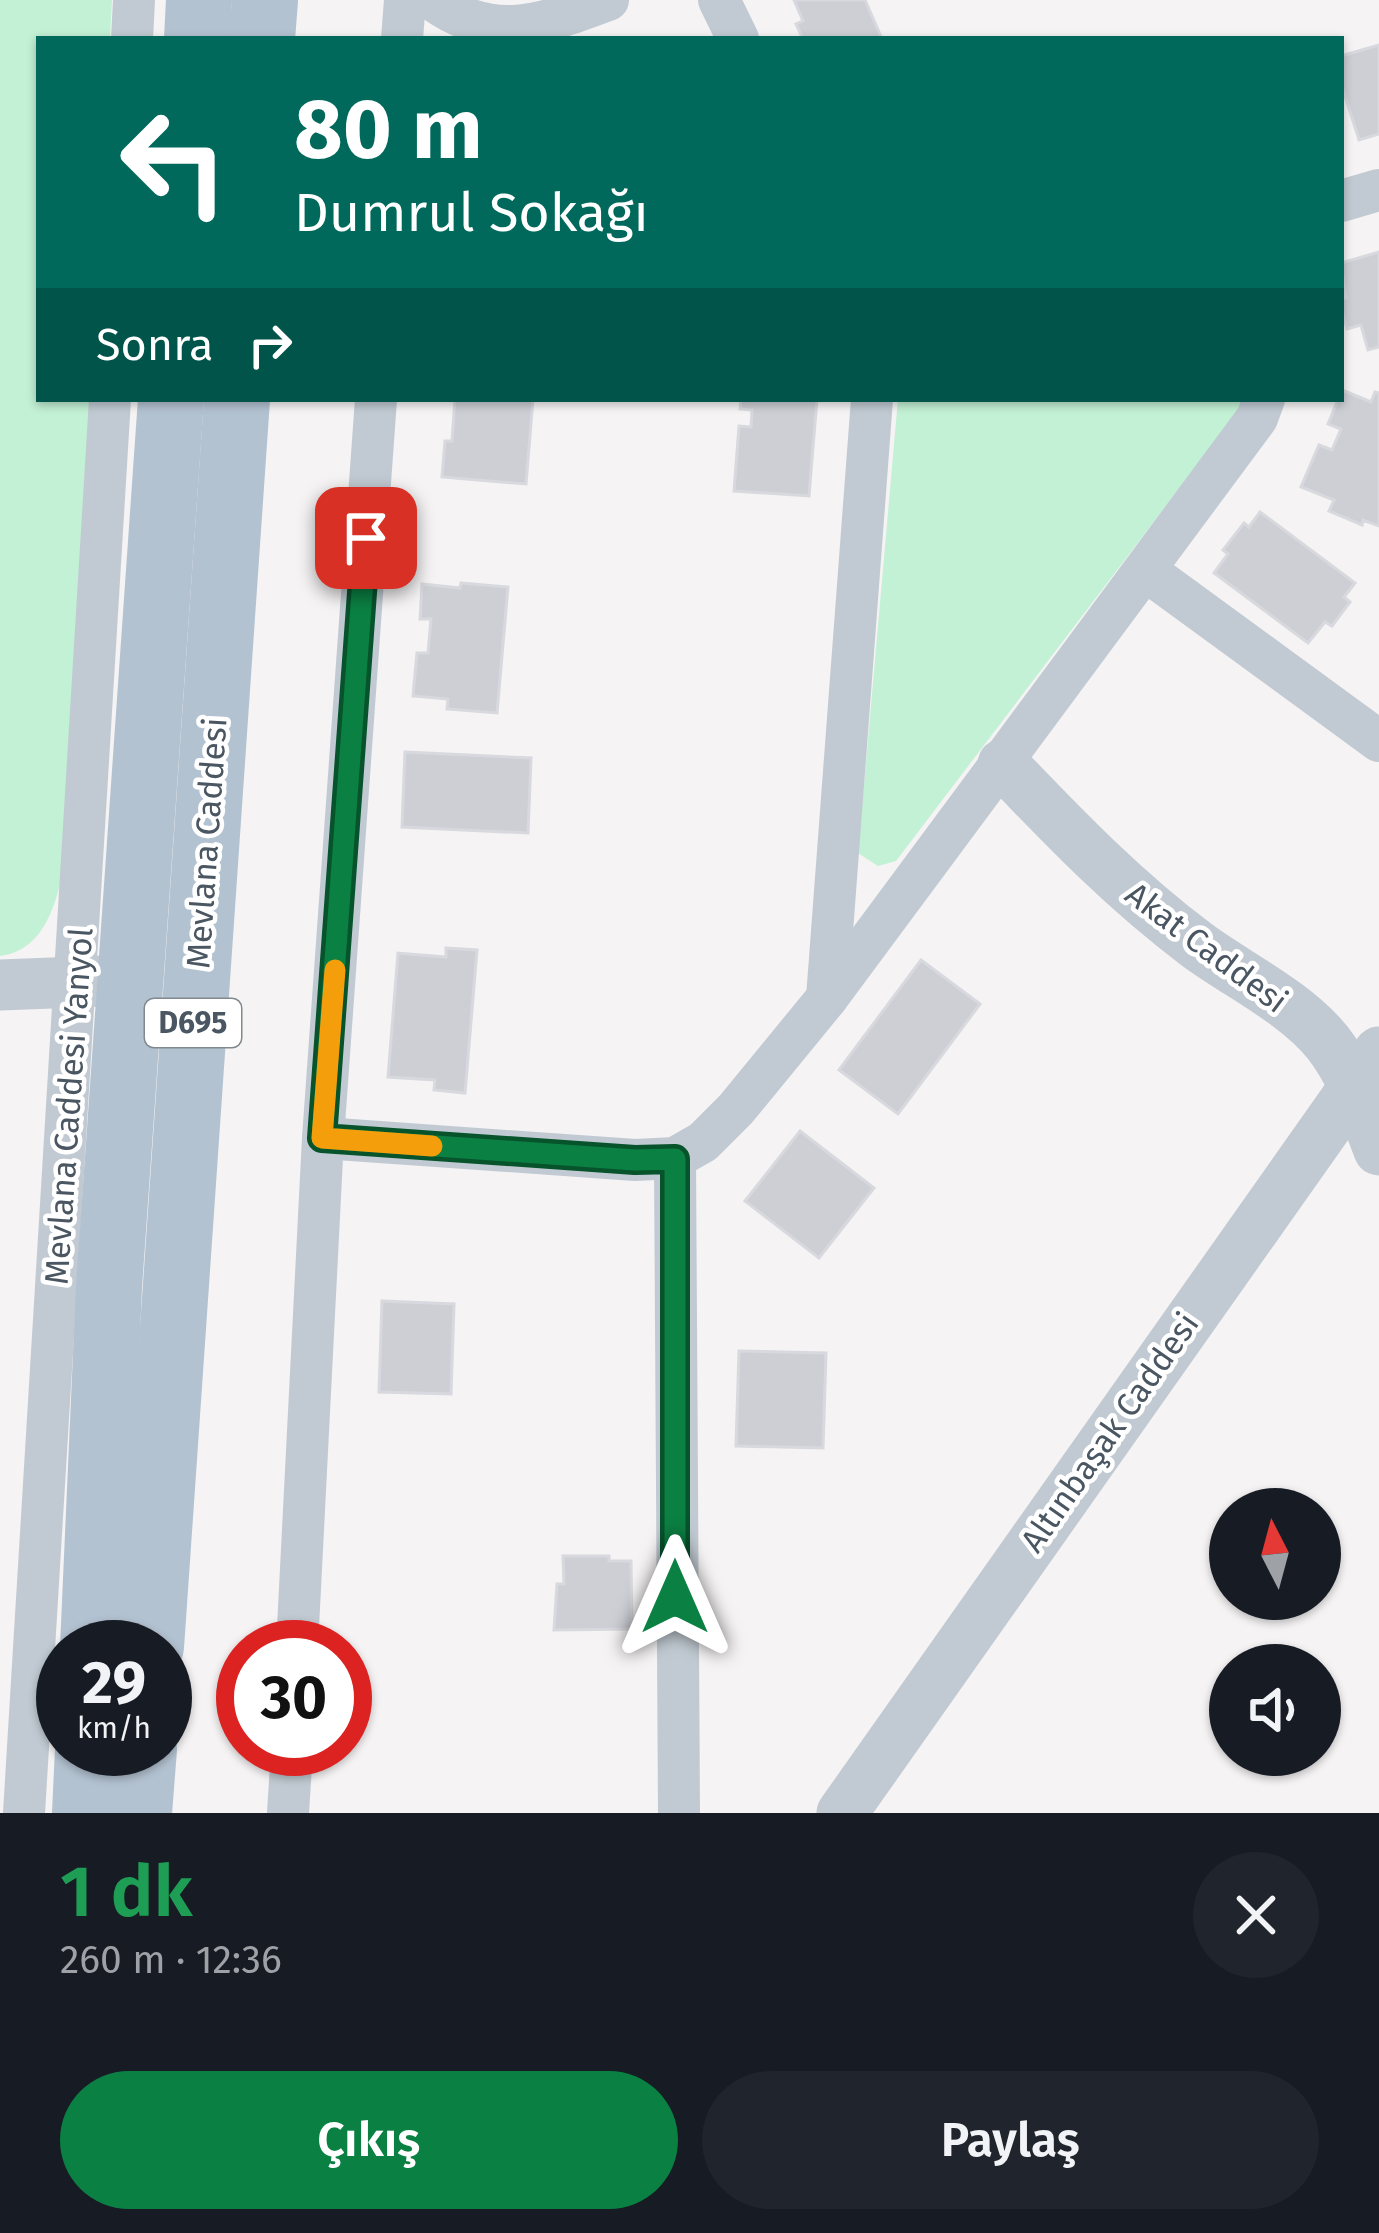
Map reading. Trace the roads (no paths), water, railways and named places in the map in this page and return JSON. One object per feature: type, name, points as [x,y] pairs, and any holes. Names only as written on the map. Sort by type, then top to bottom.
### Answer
[{"type":"main road","points":[[197,36],[200,0]]},
{"type":"main road","points":[[262,36],[265,0]]},
{"type":"main road","name":"Mevlana Caddesi","points":[[94,1620],[110,1287],[103,981],[171,402]]},
{"type":"main road","name":"Mevlana Caddesi","points":[[153,1620],[237,402]]},
{"type":"main road","points":[[85,1813],[87,1776]]},
{"type":"main road","points":[[139,1813],[142,1776]]},
{"type":"street","points":[[131,36],[134,0]]},
{"type":"street","points":[[402,36],[404,0]]},
{"type":"street","points":[[433,0],[461,20],[504,27],[559,18],[608,0]]},
{"type":"street","points":[[719,0],[737,36]]},
{"type":"street","points":[[1344,200],[1379,190]]},
{"type":"street","name":"Mevlana Caddesi Yanyol","points":[[24,1813],[103,981],[110,402]]},
{"type":"street","points":[[298,1620],[322,1138],[376,402]]},
{"type":"street","points":[[827,998],[872,402]]},
{"type":"street","points":[[322,1138],[635,1160],[675,1159],[703,1142],[827,998],[1257,418],[1263,402]]},
{"type":"street","points":[[1145,570],[1379,741]]},
{"type":"street","name":"Akat Caddesi","points":[[1003,764],[1126,889],[1366,1068],[1379,1150]]},
{"type":"street","points":[[0,985],[103,981]]},
{"type":"street","name":"Altınbaşak Caddesi","points":[[842,1813],[1366,1068]]},
{"type":"street","points":[[675,1159],[679,1813]]},
{"type":"street","points":[[288,1813],[290,1776]]}]
